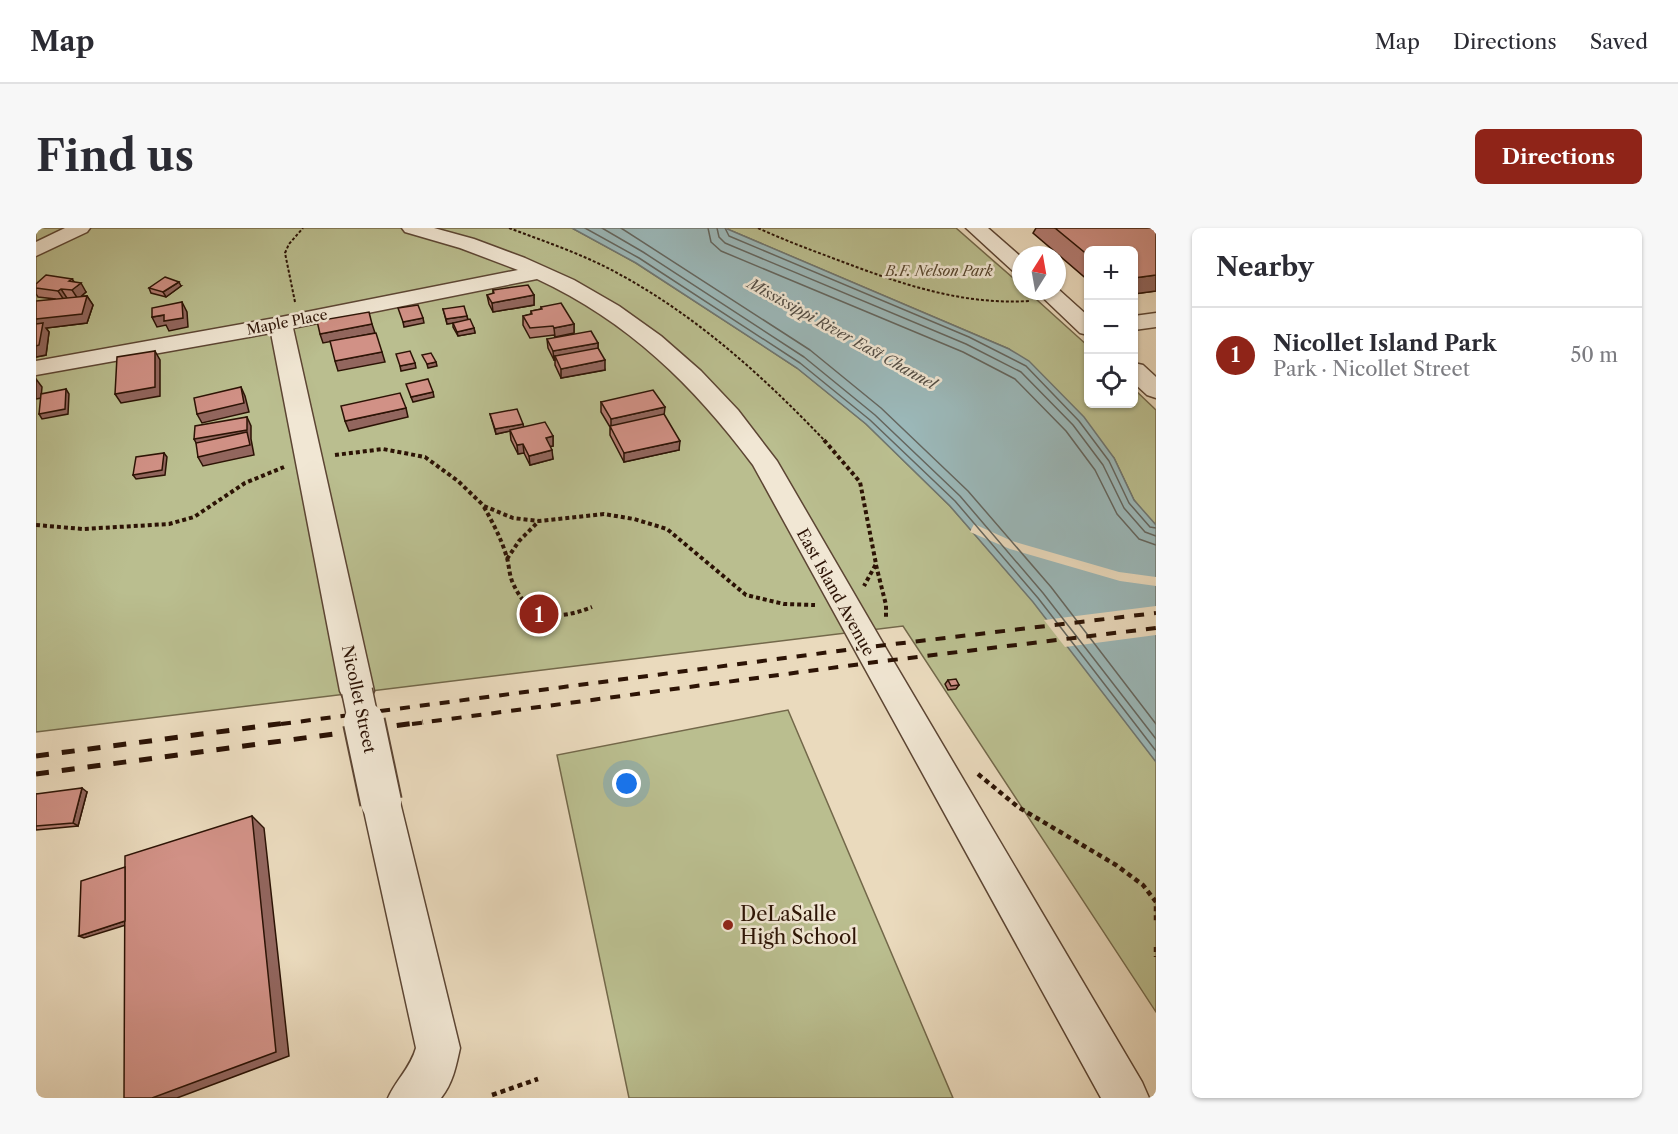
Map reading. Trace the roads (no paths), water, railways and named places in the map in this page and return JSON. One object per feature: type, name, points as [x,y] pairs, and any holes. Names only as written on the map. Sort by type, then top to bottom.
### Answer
[{"type":"street","points":[[36,250],[80,228]]},
{"type":"street","name":"East Island Avenue","points":[[412,228],[453,238],[538,272],[611,308],[658,343],[712,393],[743,430],[764,461],[785,502],[1126,1098]]},
{"type":"street","points":[[979,230],[1004,228]]},
{"type":"street","points":[[979,230],[1012,260]]},
{"type":"street","name":"Maple Place","points":[[36,368],[538,272]]},
{"type":"street","points":[[1045,300],[1084,325]]},
{"type":"street","name":"Nicollet Street","points":[[289,318],[357,691],[438,1048],[422,1086]]},
{"type":"street","points":[[1138,322],[1156,320]]},
{"type":"street","points":[[1138,374],[1156,390]]},
{"type":"water","name":"Mississippi River East Channel","points":[[572,228],[725,228],[1009,349],[1029,361],[1084,417],[1114,458],[1134,500],[1156,525],[1156,762],[1033,602],[950,506],[866,424],[797,368],[636,263]]},
{"type":"railway","points":[[281,724],[869,647],[1156,613]]},
{"type":"railway","points":[[412,724],[876,662],[1156,628]]},
{"type":"railway","points":[[36,756],[293,722]]},
{"type":"railway","points":[[36,774],[423,722]]},
{"type":"place","name":"Nicollet Island Park","points":[[539,614]]},
{"type":"place","name":"DeLaSalle High School","points":[[728,925]]},
{"type":"park label","name":"B.F. Nelson Park","points":[[939,271]]}]
